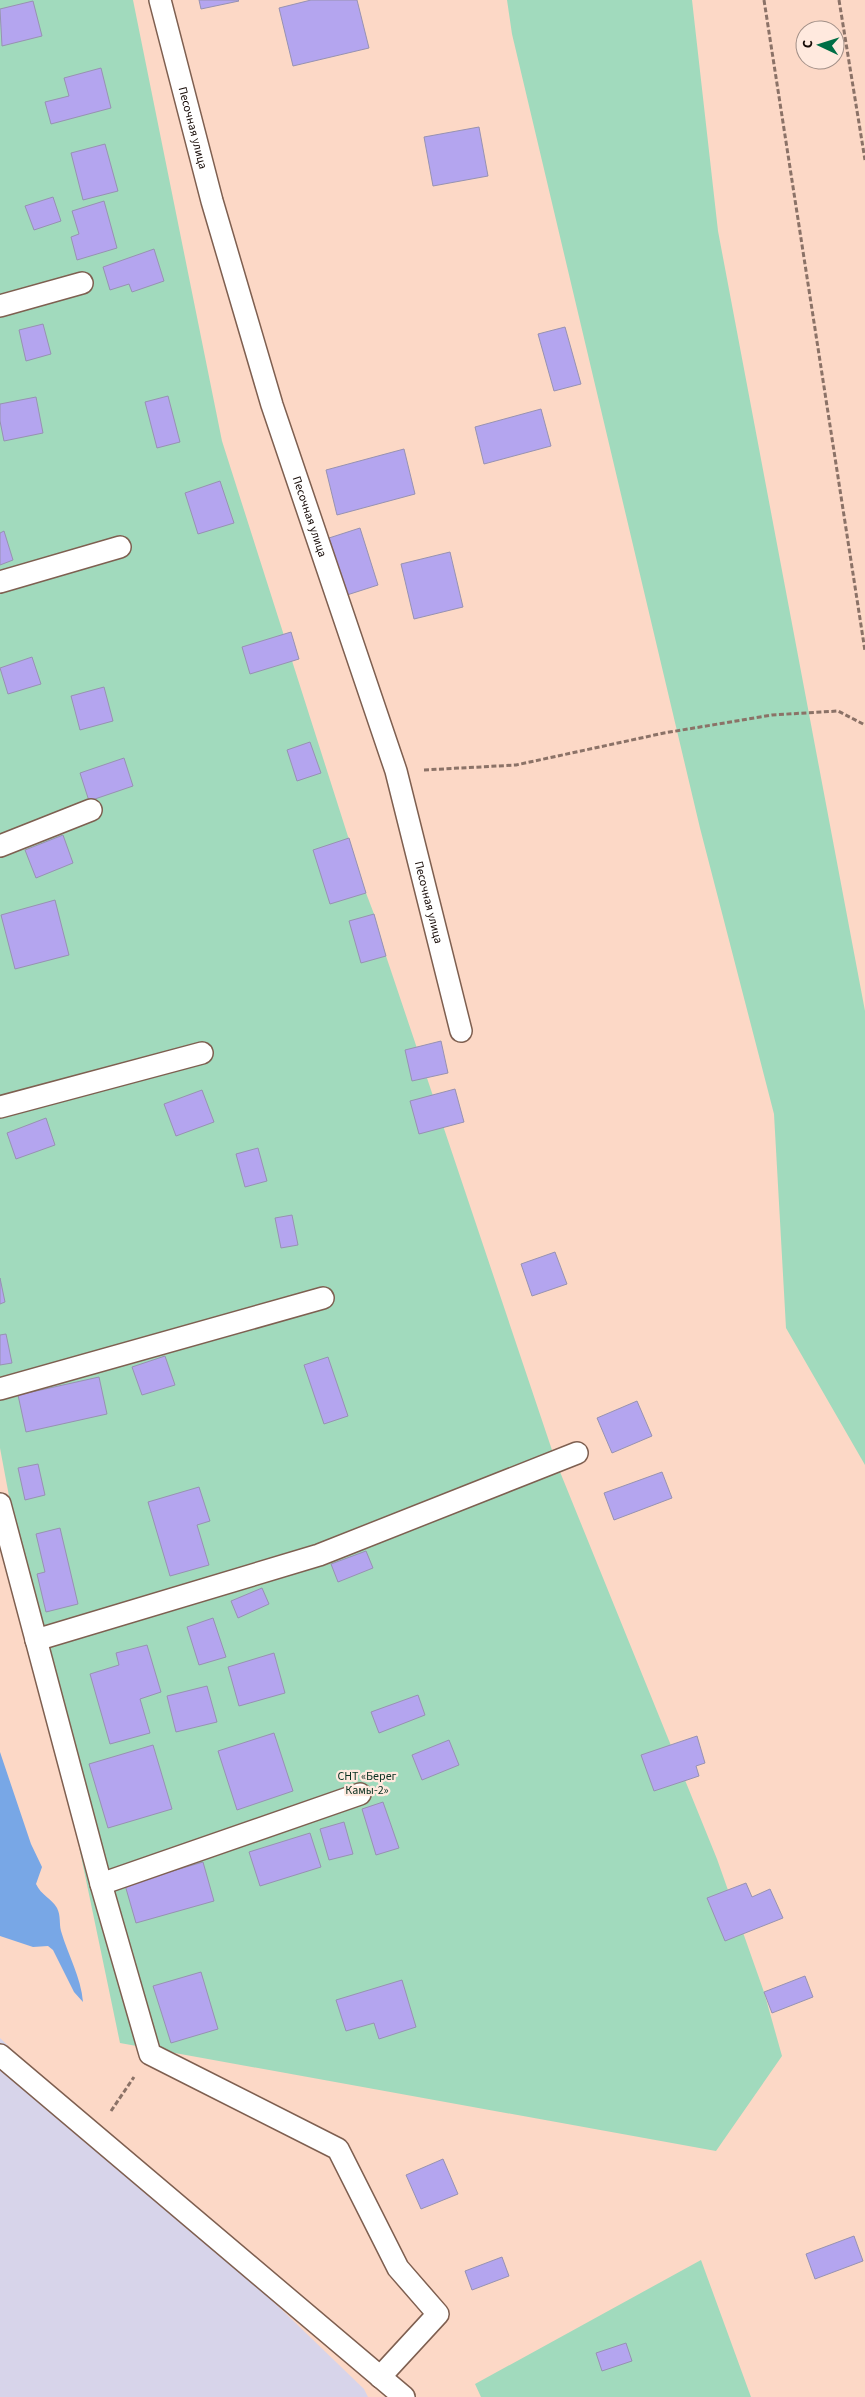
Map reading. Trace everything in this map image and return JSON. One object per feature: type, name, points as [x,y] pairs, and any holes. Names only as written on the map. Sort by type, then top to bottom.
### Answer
[{"type":"lane","name":"Песочная улица","points":[[160,0],[212,201],[272,405],[396,771],[461,1031]]},
{"type":"lane","points":[[0,306],[82,283]]},
{"type":"lane","points":[[0,582],[120,547]]},
{"type":"lane","points":[[0,846],[91,810]]},
{"type":"lane","points":[[0,1107],[202,1053]]},
{"type":"lane","points":[[0,1389],[323,1298]]},
{"type":"lane","points":[[36,1640],[319,1555],[577,1453]]},
{"type":"lane","points":[[0,1504],[101,1884],[150,2054],[338,2149],[398,2268],[438,2314],[380,2377]]},
{"type":"lane","points":[[101,1884],[360,1794]]},
{"type":"lane","points":[[0,2055],[404,2397]]},
{"type":"path","points":[[764,0],[865,651]]},
{"type":"path","points":[[839,0],[865,160]]},
{"type":"path","points":[[396,771],[516,765],[664,733],[772,715],[838,711],[865,725]]},
{"type":"path","points":[[94,2136],[150,2054]]},
{"type":"shaded area","points":[[0,2038],[364,2389],[368,2397],[0,2397]]},
{"type":"green space","name":"СНТ «Берег Камы-2»","points":[[0,0],[133,0],[222,441],[386,956],[556,1462],[717,1859],[764,1992],[782,2056],[716,2151],[120,2043],[36,1640],[0,1448]]},
{"type":"green space","points":[[507,0],[692,0],[718,231],[865,1011],[865,1465],[786,1328],[774,1114],[700,828],[512,34]]},
{"type":"green space","points":[[701,2260],[751,2397],[481,2397],[475,2384]]},
{"type":"water","points":[[0,1752],[31,1844],[42,1867],[36,1884],[58,1911],[61,1931],[77,1975],[83,2002],[74,1992],[53,1950],[48,1946],[33,1947],[0,1936]]},
{"type":"building","points":[[199,0],[238,0],[239,1],[201,9]]},
{"type":"building","points":[[311,0],[357,0],[369,48],[293,66],[279,8]]},
{"type":"building","points":[[33,1],[42,36],[2,46],[0,9]]},
{"type":"building","points":[[101,68],[111,108],[51,124],[45,102],[69,96],[64,78]]},
{"type":"building","points":[[479,127],[488,176],[433,186],[424,137]]},
{"type":"building","points":[[105,144],[118,191],[83,200],[71,153]]},
{"type":"building","points":[[53,197],[61,221],[34,230],[25,206]]},
{"type":"building","points":[[104,201],[117,248],[77,260],[71,237],[79,234],[72,211]]},
{"type":"building","points":[[154,249],[164,281],[132,292],[129,284],[110,290],[103,267]]},
{"type":"building","points":[[43,324],[51,354],[26,361],[19,330]]},
{"type":"building","points":[[565,327],[581,384],[554,391],[538,334]]},
{"type":"building","points":[[168,396],[180,442],[157,448],[145,402]]},
{"type":"building","points":[[36,397],[43,433],[4,441],[0,421],[0,404]]},
{"type":"building","points":[[541,409],[551,446],[484,464],[475,427]]},
{"type":"building","points":[[404,449],[415,494],[337,515],[326,470]]},
{"type":"building","points":[[220,481],[234,523],[198,534],[185,493]]},
{"type":"building","points":[[360,528],[378,585],[347,595],[329,538]]},
{"type":"building","points":[[4,531],[13,560],[0,565],[0,533]]},
{"type":"building","points":[[450,552],[463,607],[414,619],[401,564]]},
{"type":"building","points":[[291,632],[299,659],[250,674],[242,647]]},
{"type":"building","points":[[32,657],[41,684],[8,694],[0,668]]},
{"type":"building","points":[[104,687],[113,721],[80,730],[71,696]]},
{"type":"building","points":[[310,742],[321,773],[297,781],[287,750]]},
{"type":"building","points":[[124,758],[133,786],[89,801],[80,773]]},
{"type":"building","points":[[63,835],[73,863],[36,878],[25,850]]},
{"type":"building","points":[[349,838],[366,893],[330,904],[313,850]]},
{"type":"building","points":[[55,900],[69,955],[15,969],[1,915]]},
{"type":"building","points":[[374,914],[386,956],[361,963],[349,921]]},
{"type":"building","points":[[441,1041],[448,1073],[412,1081],[405,1050]]},
{"type":"building","points":[[455,1089],[464,1122],[419,1134],[410,1101]]},
{"type":"building","points":[[202,1090],[214,1122],[176,1136],[164,1104]]},
{"type":"building","points":[[46,1118],[55,1145],[16,1159],[7,1133]]},
{"type":"building","points":[[258,1148],[267,1181],[245,1187],[236,1154]]},
{"type":"building","points":[[292,1215],[298,1245],[281,1248],[275,1218]]},
{"type":"building","points":[[555,1252],[567,1284],[532,1296],[521,1264]]},
{"type":"building","points":[[0,1278],[5,1302],[0,1304]]},
{"type":"building","points":[[6,1334],[12,1363],[0,1365],[0,1335]]},
{"type":"building","points":[[165,1356],[175,1385],[142,1395],[132,1367]]},
{"type":"building","points":[[328,1357],[348,1416],[324,1424],[304,1365]]},
{"type":"building","points":[[99,1377],[107,1414],[26,1432],[18,1395]]},
{"type":"building","points":[[637,1401],[652,1436],[612,1453],[597,1418]]},
{"type":"building","points":[[38,1464],[45,1495],[25,1500],[18,1468]]},
{"type":"building","points":[[662,1472],[672,1498],[614,1520],[604,1493]]},
{"type":"building","points":[[199,1487],[210,1521],[197,1525],[209,1565],[170,1576],[148,1502]]},
{"type":"building","points":[[60,1528],[78,1604],[46,1612],[37,1574],[45,1572],[36,1534]]},
{"type":"building","points":[[366,1551],[373,1568],[338,1582],[331,1564]]},
{"type":"building","points":[[262,1588],[269,1604],[238,1618],[231,1601]]},
{"type":"building","points":[[213,1618],[226,1657],[199,1665],[187,1627]]},
{"type":"building","points":[[147,1645],[161,1692],[140,1699],[150,1733],[110,1744],[90,1674],[119,1665],[116,1653]]},
{"type":"building","points":[[274,1653],[285,1693],[239,1706],[228,1667]]},
{"type":"building","points":[[207,1686],[217,1722],[176,1732],[167,1696]]},
{"type":"building","points":[[418,1695],[425,1715],[379,1733],[371,1712]]},
{"type":"building","points":[[274,1733],[293,1791],[237,1810],[218,1751]]},
{"type":"building","points":[[697,1736],[705,1763],[696,1766],[699,1776],[654,1791],[641,1755]]},
{"type":"building","points":[[449,1740],[459,1765],[422,1780],[412,1755]]},
{"type":"building","points":[[153,1745],[172,1809],[108,1828],[89,1764]]},
{"type":"building","points":[[383,1802],[399,1848],[376,1855],[362,1809]]},
{"type":"building","points":[[344,1822],[353,1854],[329,1860],[320,1829]]},
{"type":"building","points":[[310,1833],[321,1867],[260,1886],[249,1852]]},
{"type":"building","points":[[203,1862],[214,1901],[136,1923],[125,1885]]},
{"type":"building","points":[[746,1883],[752,1897],[770,1889],[783,1918],[725,1941],[707,1898]]},
{"type":"building","points":[[201,1972],[218,2029],[171,2043],[153,1986]]},
{"type":"building","points":[[805,1976],[813,1997],[772,2013],[764,1992]]},
{"type":"building","points":[[402,1980],[416,2027],[379,2039],[374,2023],[346,2031],[336,2000]]},
{"type":"building","points":[[443,2159],[458,2194],[421,2209],[406,2175]]},
{"type":"building","points":[[854,2236],[863,2261],[815,2279],[806,2254]]},
{"type":"building","points":[[502,2257],[509,2276],[472,2290],[465,2271]]},
{"type":"building","points":[[626,2343],[632,2361],[602,2371],[596,2353]]}]
